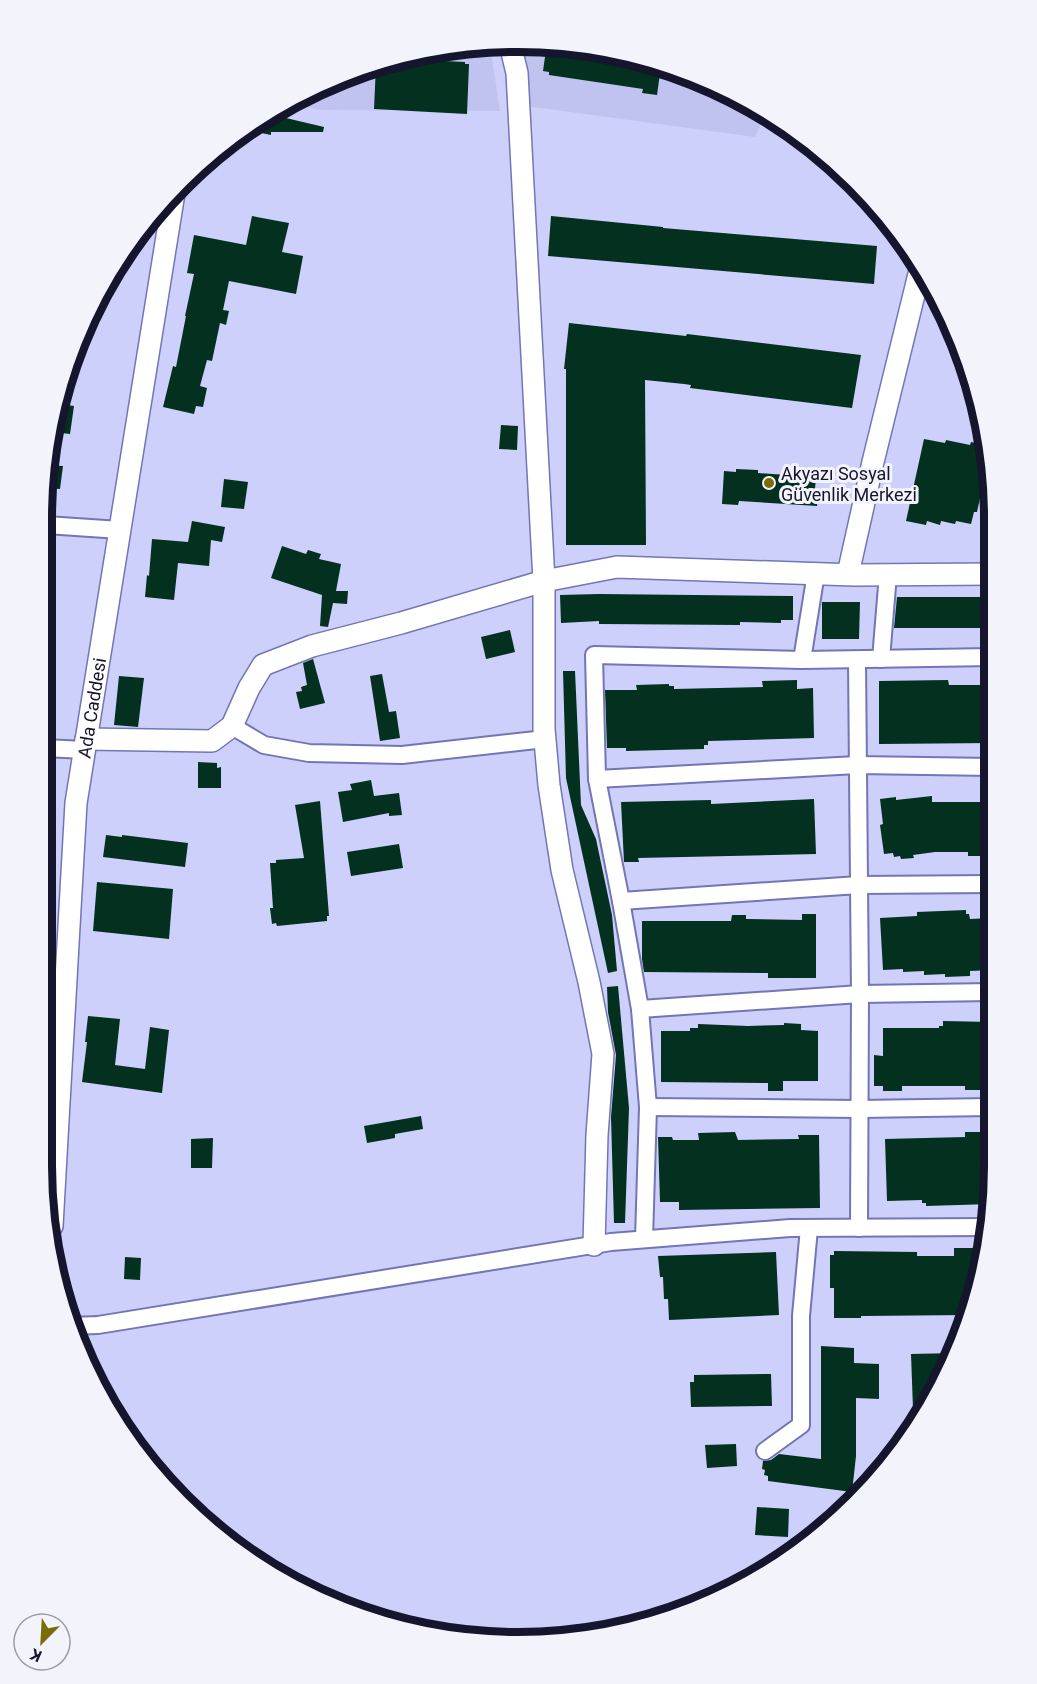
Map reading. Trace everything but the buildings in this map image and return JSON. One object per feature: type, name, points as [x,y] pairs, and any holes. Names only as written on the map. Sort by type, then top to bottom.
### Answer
[{"type":"main road","points":[[512,52],[517,73],[544,581],[545,739],[549,785],[562,870],[603,1054],[597,1135],[594,1245]]},
{"type":"main road","name":"Ada Caddesi","points":[[53,1201],[76,804],[172,207]]},
{"type":"main road","points":[[848,574],[918,279]]},
{"type":"main road","points":[[85,745],[212,741],[232,726],[249,688],[263,665],[312,646],[544,581],[617,567],[848,574],[985,574]]},
{"type":"street","points":[[52,525],[120,530]]},
{"type":"street","points":[[802,660],[816,573]]},
{"type":"street","points":[[881,659],[888,574]]},
{"type":"street","points":[[644,1239],[648,1107],[640,1009],[597,779],[594,655],[802,660],[985,657]]},
{"type":"street","points":[[857,660],[860,994],[859,1228]]},
{"type":"street","points":[[232,726],[264,745],[309,753],[402,755],[545,739]]},
{"type":"street","points":[[52,747],[85,745]]},
{"type":"street","points":[[597,779],[857,765],[985,767]]},
{"type":"street","points":[[621,901],[859,885],[985,884]]},
{"type":"street","points":[[640,1009],[860,994],[985,992]]},
{"type":"street","points":[[648,1107],[859,1109],[985,1107]]},
{"type":"street","points":[[81,1326],[98,1325],[594,1245],[644,1239],[809,1228],[981,1227]]},
{"type":"street","points":[[765,1451],[801,1425],[801,1316],[809,1228]]},
{"type":"shaded area","points":[[522,52],[549,53],[609,61],[668,77],[725,101],[762,121],[755,137],[526,106]]},
{"type":"shaded area","points":[[491,53],[500,111],[318,110],[303,106],[340,88],[398,68],[458,56]]},
{"type":"place","name":"Akyazı Sosyal Güvenlik Merkezi","points":[[769,483]]}]
